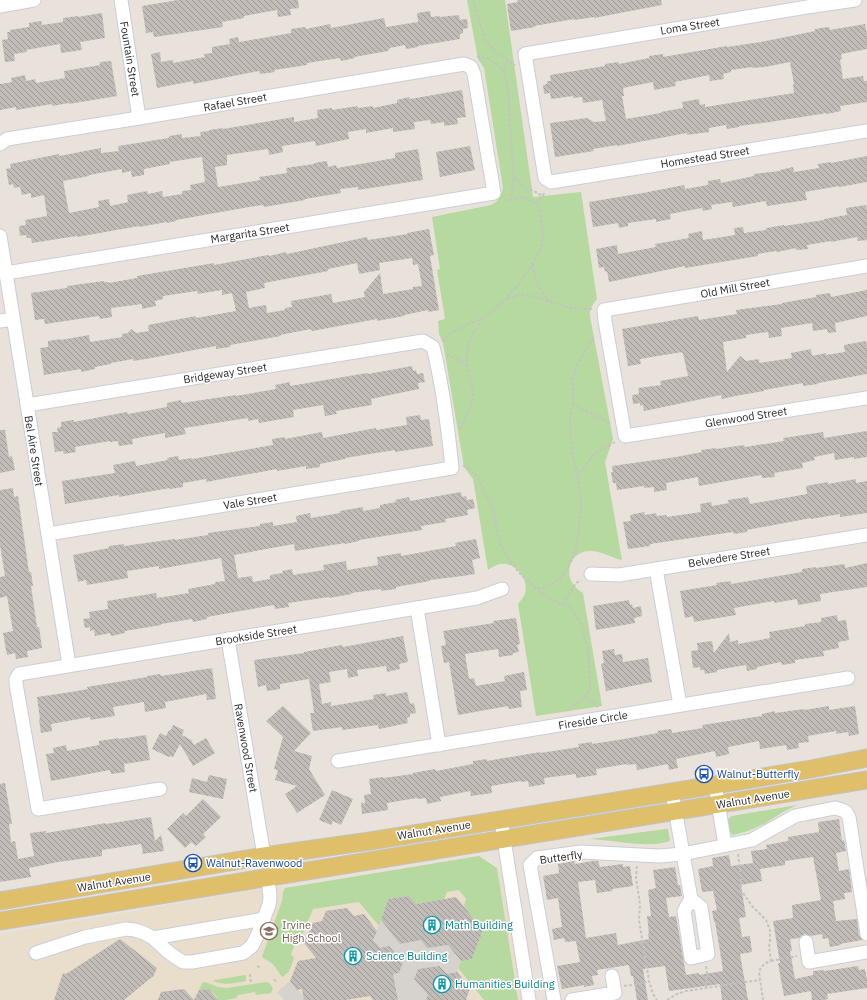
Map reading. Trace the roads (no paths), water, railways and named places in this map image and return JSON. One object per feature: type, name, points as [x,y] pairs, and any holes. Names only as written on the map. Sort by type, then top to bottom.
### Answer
[{"type":"main road","name":"Walnut Avenue","points":[[0,901],[264,856],[672,792],[811,769],[867,758]]},
{"type":"main road","name":"Walnut Avenue","points":[[0,921],[867,780]]},
{"type":"street","points":[[0,6],[34,0]]},
{"type":"street","name":"Fountain Street","points":[[121,0],[139,118]]},
{"type":"street","name":"Loma Street","points":[[545,178],[525,54],[806,4],[855,0]]},
{"type":"street","name":"Rafael Street","points":[[0,144],[7,138],[139,118],[464,64],[471,67],[474,74],[494,193]]},
{"type":"street","name":"Homestead Street","points":[[545,178],[551,182],[867,131]]},
{"type":"street","name":"Margarita Street","points":[[6,273],[494,193]]},
{"type":"street","name":"Bel Aire Street","points":[[0,236],[69,666]]},
{"type":"street","name":"Old Mill Street","points":[[624,433],[604,316],[867,266]]},
{"type":"street","points":[[0,321],[13,319]]},
{"type":"street","name":"Bridgeway Street","points":[[27,405],[428,344],[437,362],[449,437],[452,468]]},
{"type":"street","name":"Glenwood Street","points":[[624,433],[867,398]]},
{"type":"street","name":"Vale Street","points":[[48,534],[452,468]]},
{"type":"street","name":"Belvedere Street","points":[[591,574],[619,575],[867,535]]},
{"type":"street","points":[[656,569],[680,705]]},
{"type":"street","name":"Brookside Street","points":[[160,789],[38,809],[16,684],[18,674],[477,598],[502,589]]},
{"type":"street","points":[[417,608],[439,745]]},
{"type":"street","name":"Ravenwood Street","points":[[228,640],[264,856]]},
{"type":"street","name":"Fireside Circle","points":[[338,761],[848,678]]},
{"type":"street","points":[[715,784],[718,805],[731,844]]},
{"type":"street","points":[[672,792],[692,899],[701,906],[708,954],[691,958],[684,911],[692,899]]},
{"type":"street","name":"Butterfly","points":[[554,1000],[530,865],[537,858],[581,852],[638,856],[683,854],[752,840],[795,816],[836,808],[846,812],[849,817],[867,934]]},
{"type":"street","points":[[501,820],[529,1000]]},
{"type":"street","points":[[36,953],[85,937],[126,929],[144,933],[153,938],[167,951],[183,962],[192,962],[243,953],[252,946],[264,919],[269,905],[269,887]]},
{"type":"street","points":[[153,938],[264,919]]},
{"type":"street","points":[[807,948],[809,962],[867,952]]},
{"type":"street","points":[[572,1000],[616,993],[613,981]]},
{"type":"place","name":"Walnut-Butterfly","points":[[704,774]]},
{"type":"place","name":"Walnut-Ravenwood","points":[[193,863]]},
{"type":"place","name":"Math Building","points":[[432,925]]},
{"type":"place","name":"Irvine High School","points":[[269,931]]},
{"type":"place","name":"Science Building","points":[[353,956]]},
{"type":"place","name":"Humanities Building","points":[[442,984]]}]
